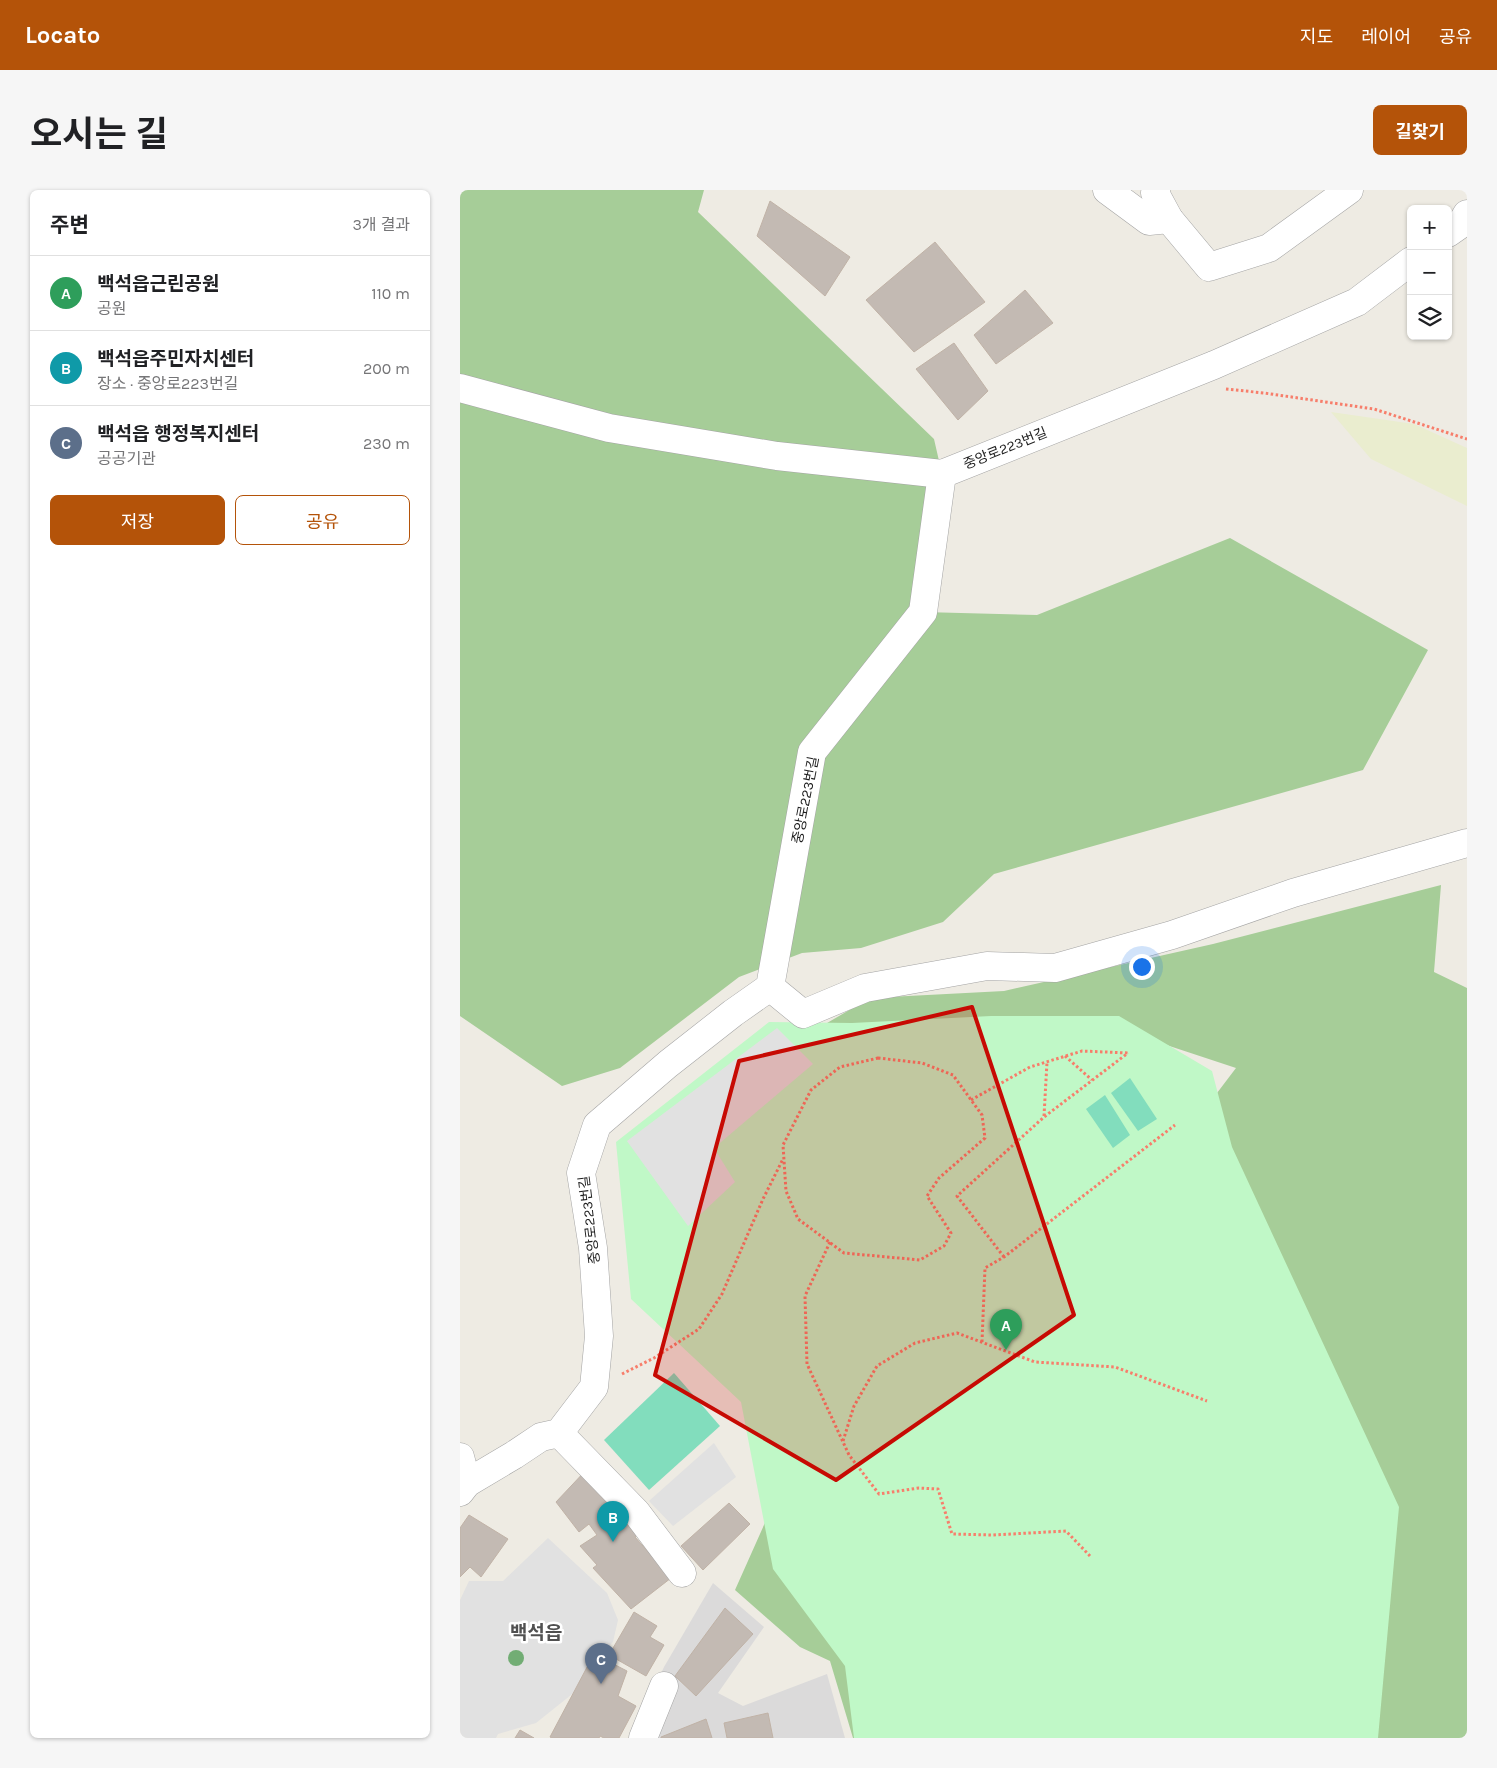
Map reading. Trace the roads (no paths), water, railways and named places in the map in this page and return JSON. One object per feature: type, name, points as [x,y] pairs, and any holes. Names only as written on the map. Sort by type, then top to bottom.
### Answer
[{"type":"street","points":[[1107,190],[1149,221],[1169,219]]},
{"type":"street","points":[[1156,190],[1155,193],[1169,219],[1209,267],[1269,248],[1349,190]]},
{"type":"street","points":[[1452,230],[1461,224],[1467,214]]},
{"type":"street","name":"중앙로223번길","points":[[559,1433],[594,1387],[599,1336],[593,1248],[581,1173],[598,1124],[668,1064],[733,1013],[770,987],[812,752],[923,612],[942,474],[1214,365],[1356,302],[1407,264]]},
{"type":"street","points":[[460,388],[609,428],[777,456],[942,474]]},
{"type":"street","points":[[770,987],[803,1014],[865,988],[987,966],[1055,968],[1172,935],[1293,893],[1467,843]]},
{"type":"street","points":[[460,1457],[464,1488],[541,1437],[559,1433],[636,1512],[682,1573]]},
{"type":"street","points":[[644,1738],[664,1686]]},
{"type":"place","name":"백석읍근린공원","points":[[1006,1350]]},
{"type":"place","name":"백석읍주민자치센터","points":[[613,1542]]},
{"type":"place","name":"백석읍 행정복지센터","points":[[601,1684]]},
{"type":"district","name":"백석읍","points":[[536,1632]]}]
